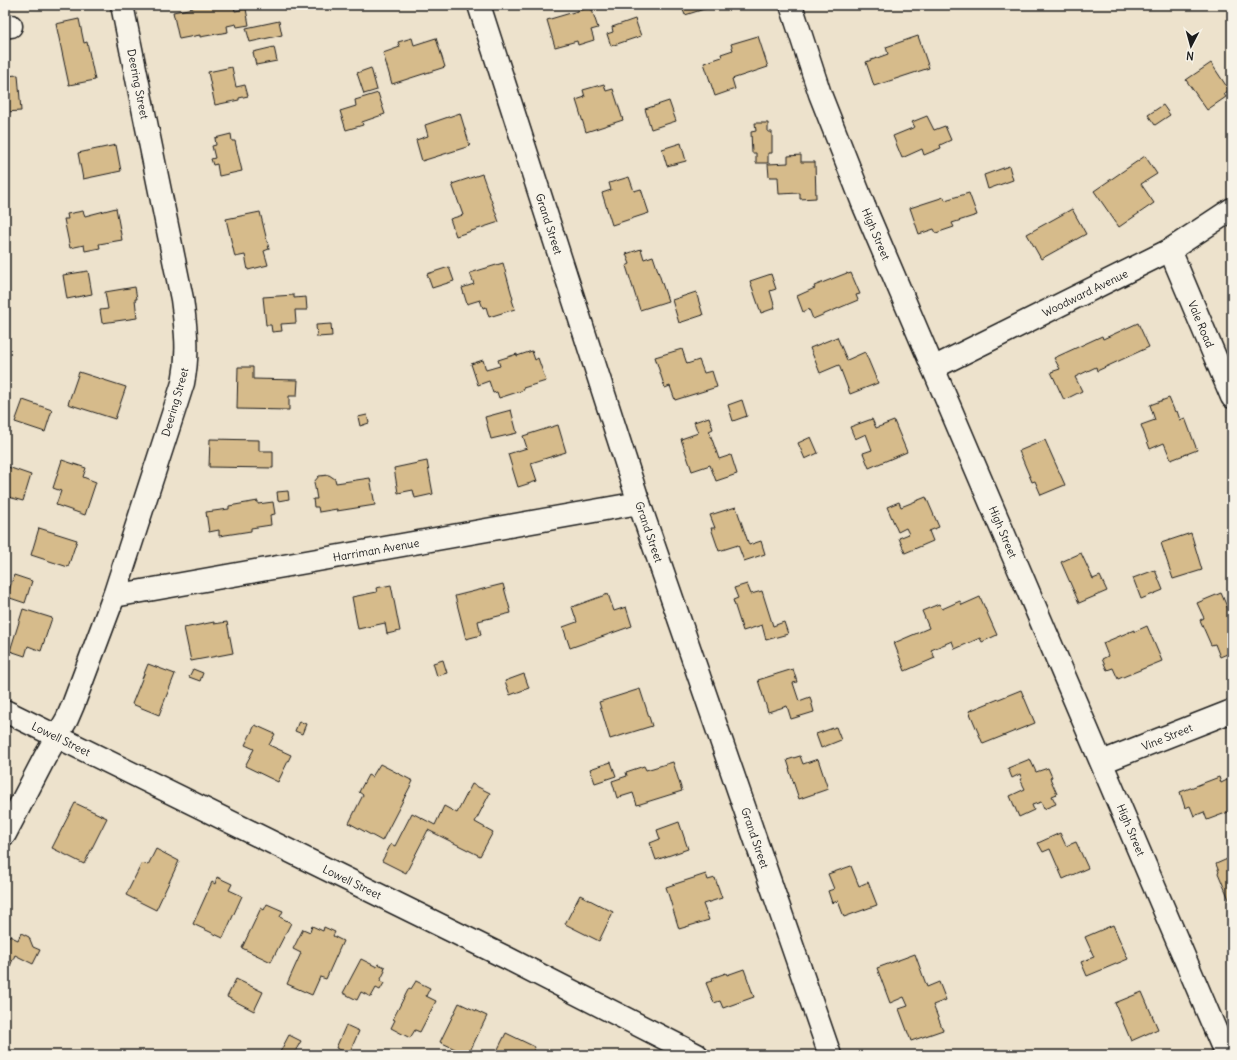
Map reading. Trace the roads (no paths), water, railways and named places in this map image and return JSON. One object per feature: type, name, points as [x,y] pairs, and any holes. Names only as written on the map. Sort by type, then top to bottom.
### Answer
[{"type":"street","name":"Deering Street","points":[[5,834],[67,719],[73,705],[114,596],[183,383],[187,350],[182,299],[122,5]]},
{"type":"street","name":"Grand Street","points":[[479,5],[638,503],[830,1055]]},
{"type":"street","name":"High Street","points":[[791,5],[810,66],[836,136],[933,368],[1226,1055]]},
{"type":"street","name":"Woodward Avenue","points":[[933,368],[1170,250],[1232,209]]},
{"type":"street","name":"Vale Road","points":[[1170,250],[1232,397]]},
{"type":"street","name":"Harriman Avenue","points":[[114,596],[638,503]]},
{"type":"street","name":"Lowell Street","points":[[5,711],[508,958],[697,1055]]},
{"type":"street","name":"Vine Street","points":[[1102,762],[1232,711]]}]
